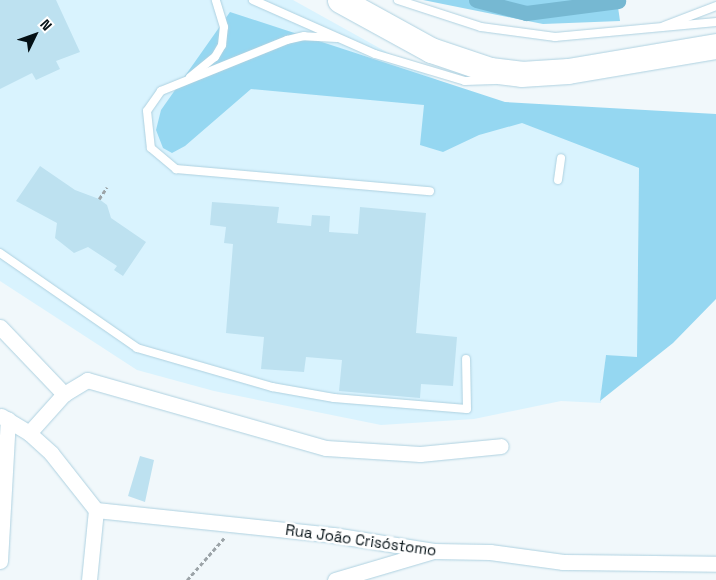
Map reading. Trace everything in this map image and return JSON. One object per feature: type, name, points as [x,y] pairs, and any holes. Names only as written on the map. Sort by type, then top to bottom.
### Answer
[{"type":"main road","points":[[340,0],[431,50],[481,67],[521,74],[568,71],[716,46]]},
{"type":"street","points":[[0,327],[64,394]]},
{"type":"street","points":[[29,432],[64,394],[77,384],[95,381],[189,413],[326,448],[420,454],[501,446]]},
{"type":"street","points":[[0,561],[4,417],[29,432],[72,476],[96,510],[89,580]]},
{"type":"street","name":"Rua João Crisóstomo","points":[[96,510],[236,524],[434,551],[490,552],[563,562],[716,564]]},
{"type":"street","points":[[335,580],[434,551]]},
{"type":"lane","points":[[187,80],[216,57],[222,45],[224,27],[216,0]]},
{"type":"lane","points":[[253,0],[337,38],[465,81],[521,74]]},
{"type":"lane","points":[[398,0],[481,27],[555,37],[716,22]]},
{"type":"lane","points":[[657,29],[716,6]]},
{"type":"lane","points":[[337,38],[304,36],[287,40],[217,72],[187,80],[161,91],[146,123],[151,148],[176,169],[430,191]]},
{"type":"lane","points":[[558,180],[561,158]]},
{"type":"lane","points":[[0,253],[137,348],[272,387],[334,398],[466,409],[466,359]]},
{"type":"path","points":[[99,199],[107,187]]},
{"type":"path","points":[[187,580],[236,524]]},
{"type":"shaded area","points":[[0,0],[293,0],[471,99],[639,168],[637,358],[606,355],[601,403],[561,401],[474,419],[381,425],[214,391],[137,370],[0,281]]},
{"type":"shaded area","points":[[423,0],[617,0],[620,21],[543,24]]},
{"type":"shaded area","points":[[230,12],[505,102],[716,114],[716,299],[673,343],[600,401],[606,355],[637,357],[639,168],[522,123],[479,135],[443,152],[420,145],[424,105],[251,89],[185,146],[172,153],[163,148],[156,130],[161,110]]},
{"type":"building","points":[[0,0],[56,0],[80,52],[56,61],[60,69],[36,80],[32,73],[0,89]]},
{"type":"building","points":[[40,166],[75,190],[99,199],[107,205],[111,218],[146,242],[123,276],[114,270],[117,266],[88,247],[74,253],[55,238],[57,223],[16,201]]},
{"type":"building","points":[[212,202],[279,207],[277,223],[311,226],[312,215],[330,216],[329,232],[358,234],[360,207],[426,213],[416,333],[457,337],[453,386],[421,384],[420,398],[339,391],[342,360],[306,357],[304,372],[261,369],[264,337],[226,333],[233,244],[224,243],[226,227],[210,225]]},
{"type":"building","points":[[140,456],[154,460],[145,502],[128,496]]},
{"type":"waterway","points":[[476,0],[526,13],[618,1]]}]
